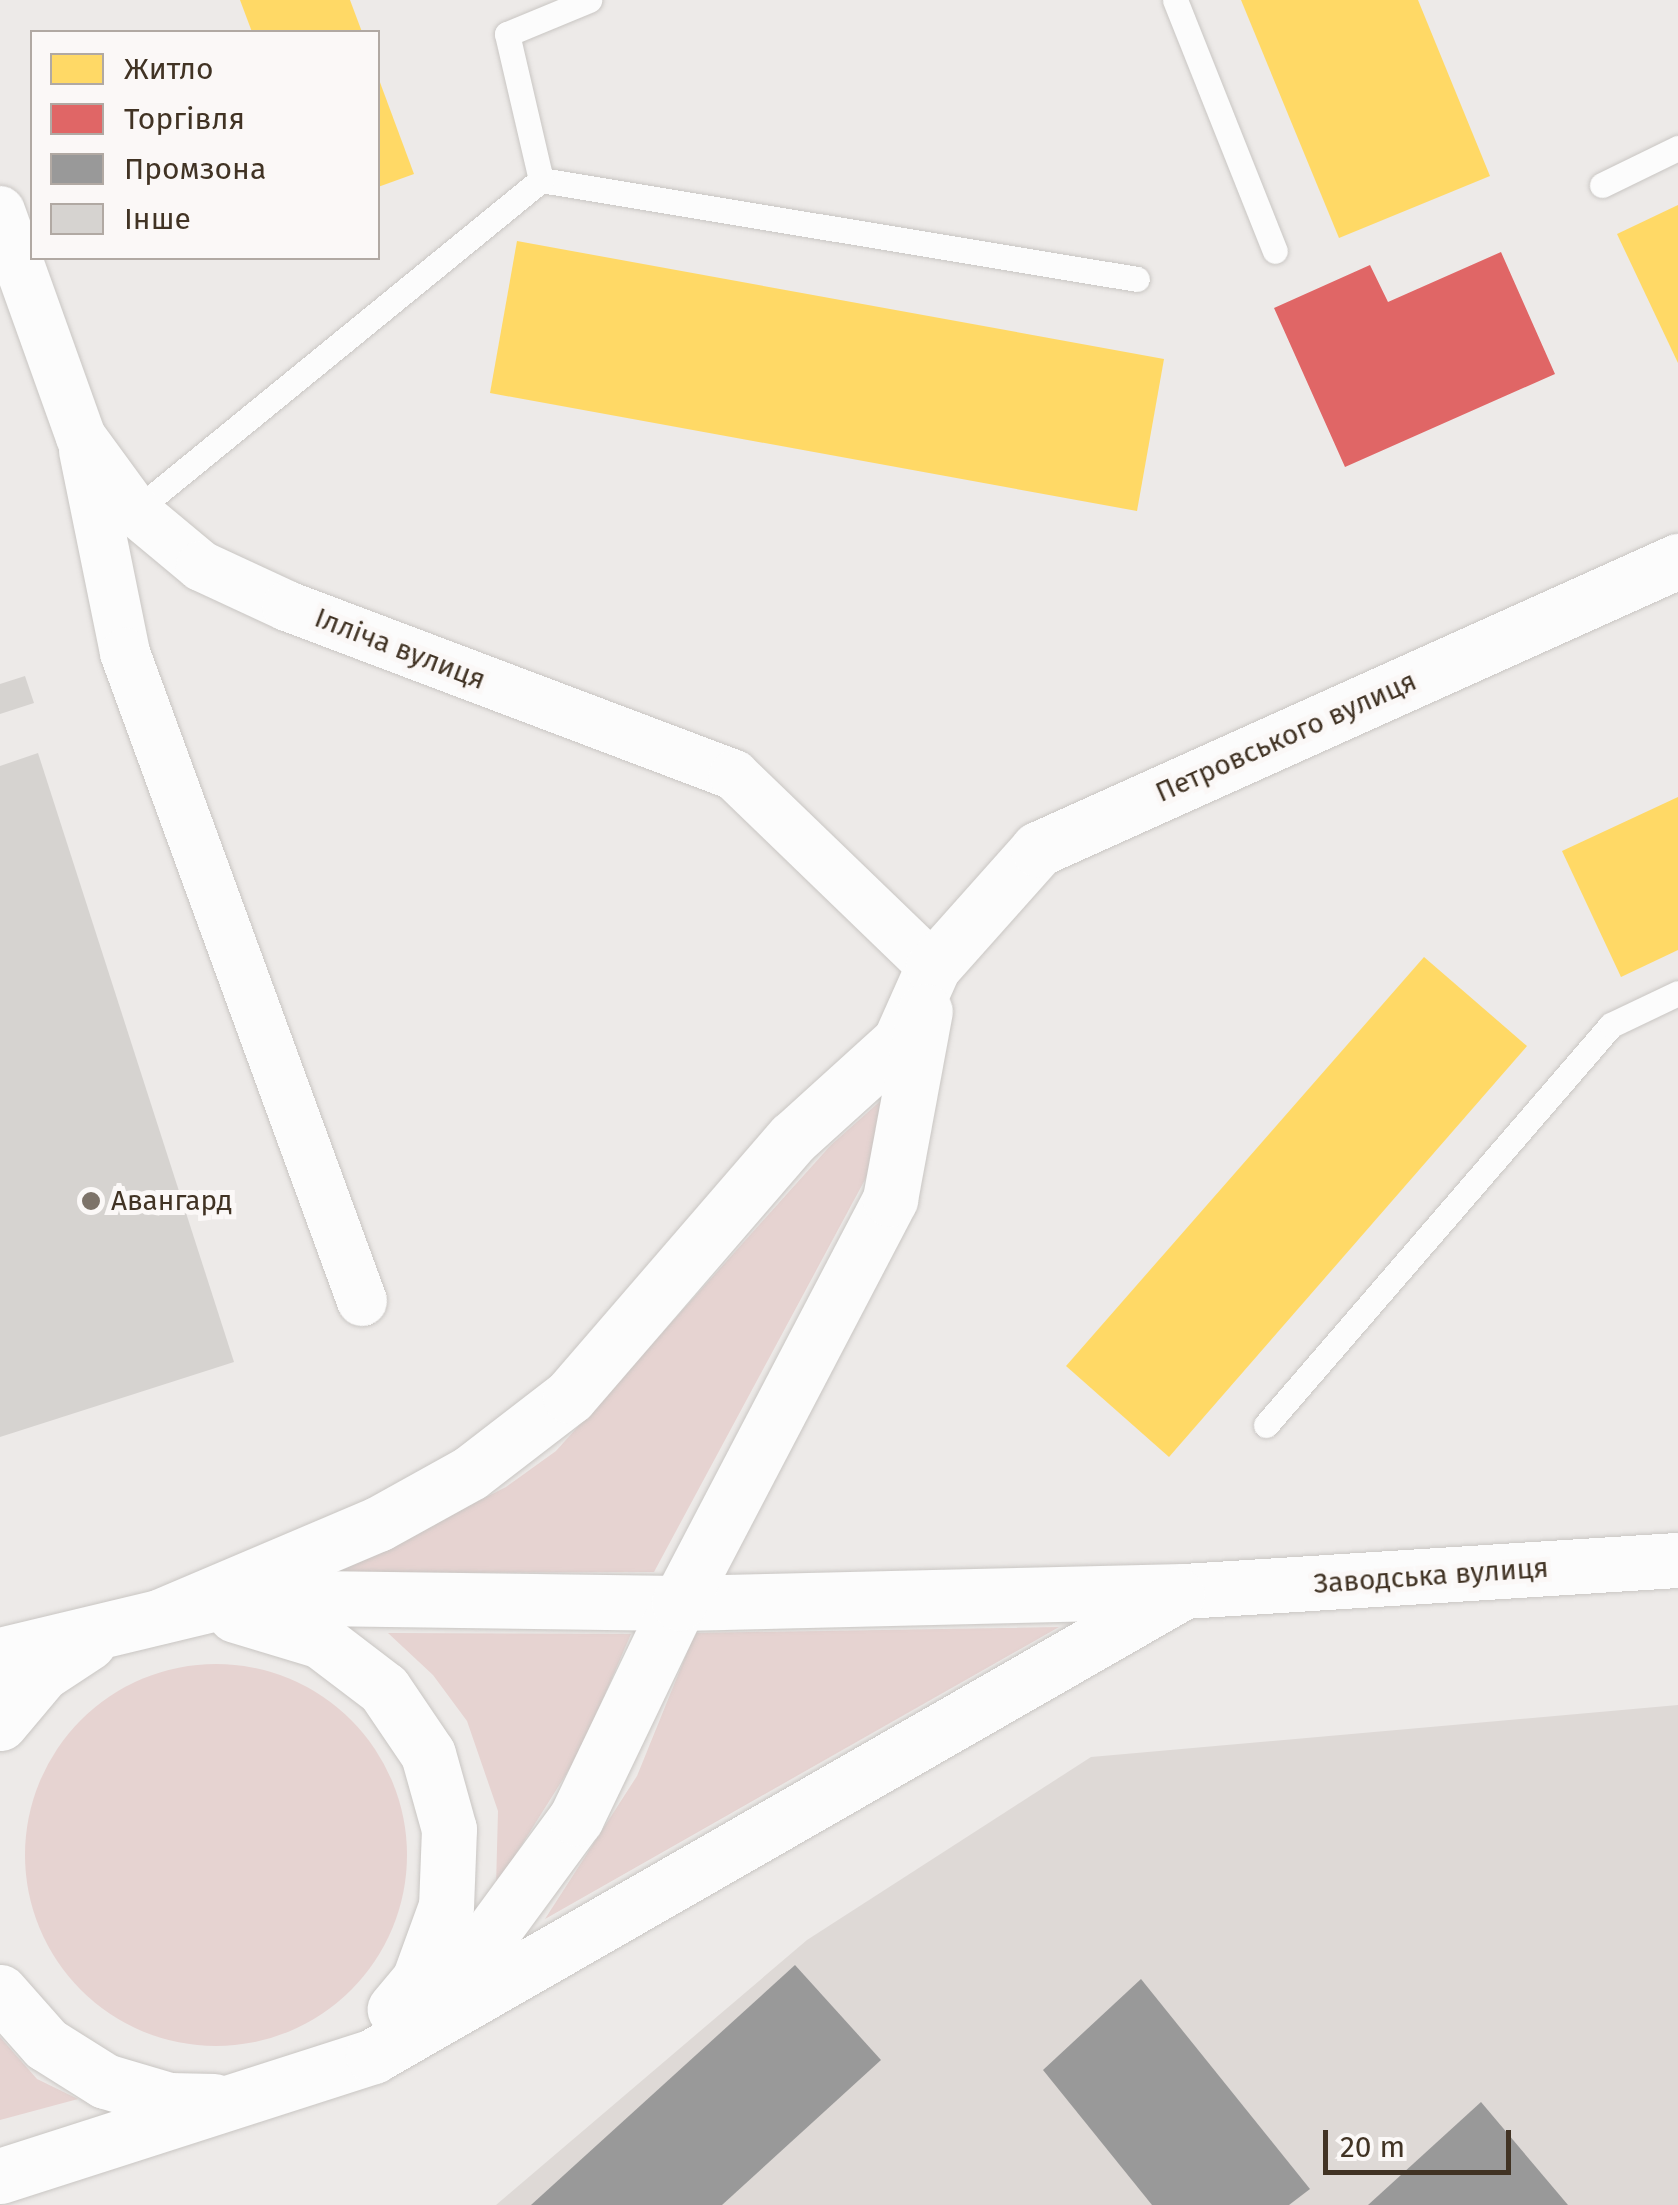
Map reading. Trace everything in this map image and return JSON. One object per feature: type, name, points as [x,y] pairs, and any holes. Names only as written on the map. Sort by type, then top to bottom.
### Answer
[{"type":"main road","name":"Петровського вулиця","points":[[933,967],[1038,849],[1678,560]]},
{"type":"main road","points":[[0,1992],[46,2044],[104,2081],[170,2100],[235,2101],[299,2085],[372,2050],[421,2011],[479,1950],[576,1818],[678,1602],[890,1199],[933,967]]},
{"type":"main road","points":[[0,1723],[42,1673],[98,1636],[161,1616],[378,1524],[520,1439],[570,1396],[792,1138],[900,1041],[933,967]]},
{"type":"main road","name":"Заводська вулиця","points":[[161,1616],[242,1597],[678,1602],[1184,1591],[1678,1560]]},
{"type":"main road","points":[[0,2176],[299,2085],[374,2056],[1184,1591]]},
{"type":"main road","points":[[0,1656],[161,1616],[244,1615],[322,1641],[384,1689],[428,1754],[449,1829],[446,1906],[419,1980],[368,2042],[299,2085]]},
{"type":"street","name":"Ілліча вулиця","points":[[0,212],[81,437],[135,511],[201,566],[288,606],[734,776],[933,967]]},
{"type":"street","points":[[81,437],[125,652],[362,1301]]},
{"type":"lane","points":[[541,180],[507,34],[589,0]]},
{"type":"lane","points":[[1175,0],[1275,251]]},
{"type":"lane","points":[[1602,185],[1678,148]]},
{"type":"lane","points":[[135,511],[541,180],[1137,279]]},
{"type":"lane","points":[[1266,1426],[1611,1025],[1678,993]]},
{"type":"shaded area","points":[[932,1055],[654,1572],[337,1573],[506,1487],[556,1451],[831,1145]]},
{"type":"shaded area","points":[[1059,1627],[545,1919],[637,1776],[695,1633]]},
{"type":"shaded area","points":[[388,1633],[631,1634],[580,1752],[496,1886],[498,1811],[467,1721],[433,1675]]},
{"type":"shaded area","points":[[216,1664],[253,1668],[289,1679],[322,1696],[351,1720],[375,1749],[392,1782],[403,1818],[407,1855],[403,1892],[392,1928],[375,1961],[351,1990],[322,2014],[289,2031],[253,2042],[216,2046],[179,2042],[143,2031],[110,2014],[81,1990],[57,1961],[40,1928],[29,1892],[25,1855],[29,1818],[40,1782],[57,1749],[81,1720],[110,1696],[143,1679],[179,1668]]},
{"type":"shaded area","points":[[1678,1705],[1678,2205],[496,2205],[807,1940],[1091,1757]]},
{"type":"shaded area","points":[[0,2037],[37,2079],[78,2099],[0,2120]]},
{"type":"building: Житло","points":[[240,0],[350,0],[361,30],[251,30]]},
{"type":"building: Житло","points":[[1241,0],[1418,0],[1490,176],[1339,238]]},
{"type":"building: Житло","points":[[380,82],[414,174],[380,186]]},
{"type":"building: Житло","points":[[1678,205],[1678,363],[1617,234]]},
{"type":"building: Житло","points":[[517,241],[1164,359],[1137,511],[490,393]]},
{"type":"building: Житло","points":[[1678,797],[1678,950],[1621,977],[1562,851]]},
{"type":"building: Житло","points":[[1424,957],[1527,1046],[1169,1457],[1066,1366]]},
{"type":"building: Торгівля","points":[[1501,252],[1555,374],[1345,467],[1274,308],[1370,265],[1388,302]]},
{"type":"building: Промзона","points":[[795,1965],[881,2060],[722,2205],[531,2205]]},
{"type":"building: Промзона","points":[[1141,1979],[1310,2189],[1289,2205],[1152,2205],[1043,2070]]},
{"type":"building: Промзона","points":[[1481,2102],[1568,2205],[1368,2205]]},
{"type":"building: Інше","points":[[25,676],[34,703],[0,714],[0,684]]},
{"type":"building: Інше","name":"Авангард","points":[[38,753],[234,1362],[0,1437],[0,766]]},
{"type":"place","name":"Авангард","points":[[91,1201]]}]
